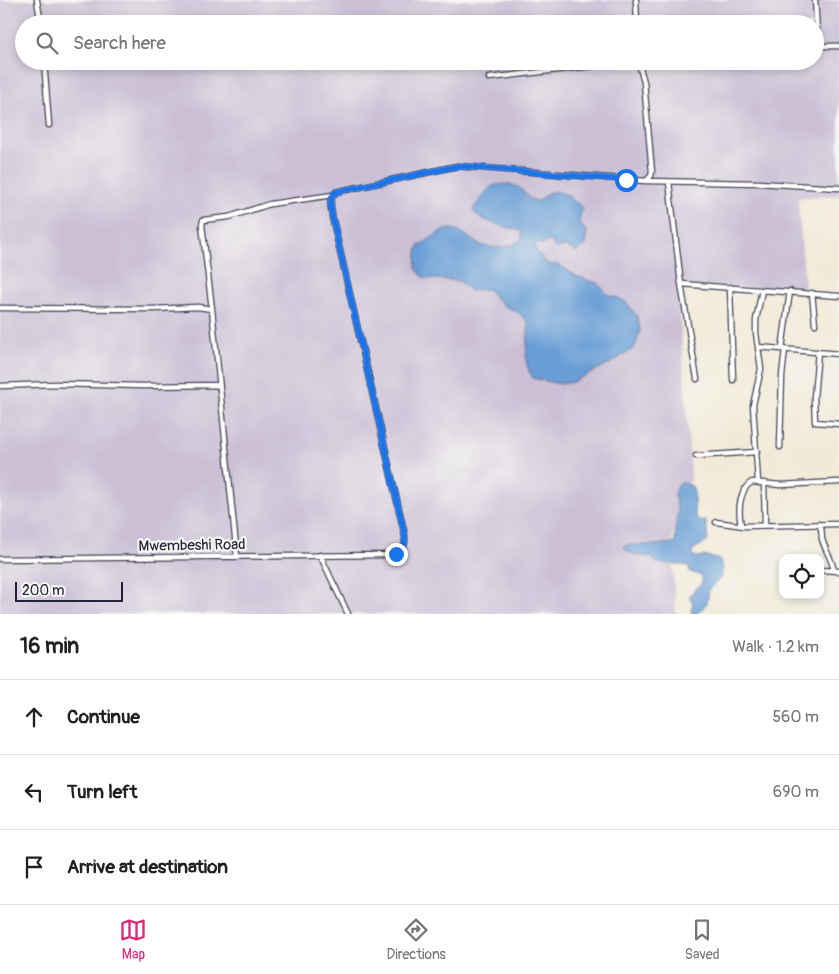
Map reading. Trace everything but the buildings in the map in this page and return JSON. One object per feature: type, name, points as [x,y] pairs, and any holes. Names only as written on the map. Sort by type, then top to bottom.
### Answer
[{"type":"street","points":[[37,0],[40,15]]},
{"type":"street","points":[[636,0],[637,15]]},
{"type":"street","points":[[816,0],[816,15]]},
{"type":"street","points":[[824,46],[839,46]]},
{"type":"street","points":[[45,70],[49,125]]},
{"type":"street","points":[[489,78],[559,70]]},
{"type":"street","points":[[641,70],[644,82],[652,172],[646,181]]},
{"type":"street","points":[[237,557],[203,220],[228,217],[270,204],[333,195],[336,192],[378,182],[458,166],[646,181],[839,188]]},
{"type":"street","points":[[670,182],[682,284],[697,379]]},
{"type":"street","name":"Mwembeshi Road","points":[[0,559],[237,557],[396,554],[402,552],[405,543],[402,520],[332,216],[330,201],[333,195]]},
{"type":"street","points":[[682,284],[839,296]]},
{"type":"street","points":[[730,287],[733,380]]},
{"type":"street","points":[[758,482],[753,405],[761,368],[756,320],[762,290]]},
{"type":"street","points":[[780,446],[782,376],[790,291]]},
{"type":"street","points":[[812,293],[814,324]]},
{"type":"street","points":[[0,308],[154,309],[198,307],[212,309]]},
{"type":"street","points":[[758,348],[839,354]]},
{"type":"street","points":[[818,352],[814,397],[815,422],[839,424]]},
{"type":"street","points":[[0,386],[55,384],[219,385]]},
{"type":"street","points":[[696,456],[757,452]]},
{"type":"street","points":[[741,525],[740,506],[742,495],[749,483],[758,482],[780,485],[839,482]]},
{"type":"street","points":[[764,483],[765,525]]},
{"type":"street","points":[[716,522],[741,525],[839,524]]},
{"type":"street","points":[[818,524],[822,528],[822,538],[837,571],[824,570]]},
{"type":"street","points":[[320,555],[348,614]]},
{"type":"shaded area","points":[[0,0],[839,0],[839,195],[798,198],[805,288],[678,287],[691,477],[671,543],[676,614],[0,614]]},
{"type":"water","points":[[507,184],[520,188],[530,199],[539,201],[546,194],[555,191],[568,195],[571,200],[582,207],[579,223],[587,232],[585,245],[577,252],[565,246],[556,248],[550,240],[545,244],[535,244],[536,250],[546,263],[559,265],[576,276],[597,283],[609,295],[627,303],[637,316],[640,329],[634,348],[614,361],[573,382],[560,384],[533,378],[529,371],[526,357],[528,322],[519,313],[504,306],[487,289],[471,291],[459,281],[424,278],[416,268],[419,246],[446,230],[454,229],[477,243],[486,246],[503,247],[518,242],[522,238],[521,231],[481,218],[473,210],[490,187]]},
{"type":"water","points":[[682,482],[692,486],[696,516],[698,520],[706,521],[708,541],[694,549],[692,554],[696,557],[707,556],[720,560],[723,568],[721,578],[709,590],[707,603],[697,614],[692,614],[693,604],[689,596],[702,582],[702,576],[690,572],[689,567],[684,565],[657,563],[652,557],[634,554],[624,548],[626,545],[675,543],[678,511],[674,495],[677,485]]},
{"type":"route","points":[[396,554],[402,552],[405,536],[332,216],[331,197],[336,192],[458,166],[626,180]]}]
